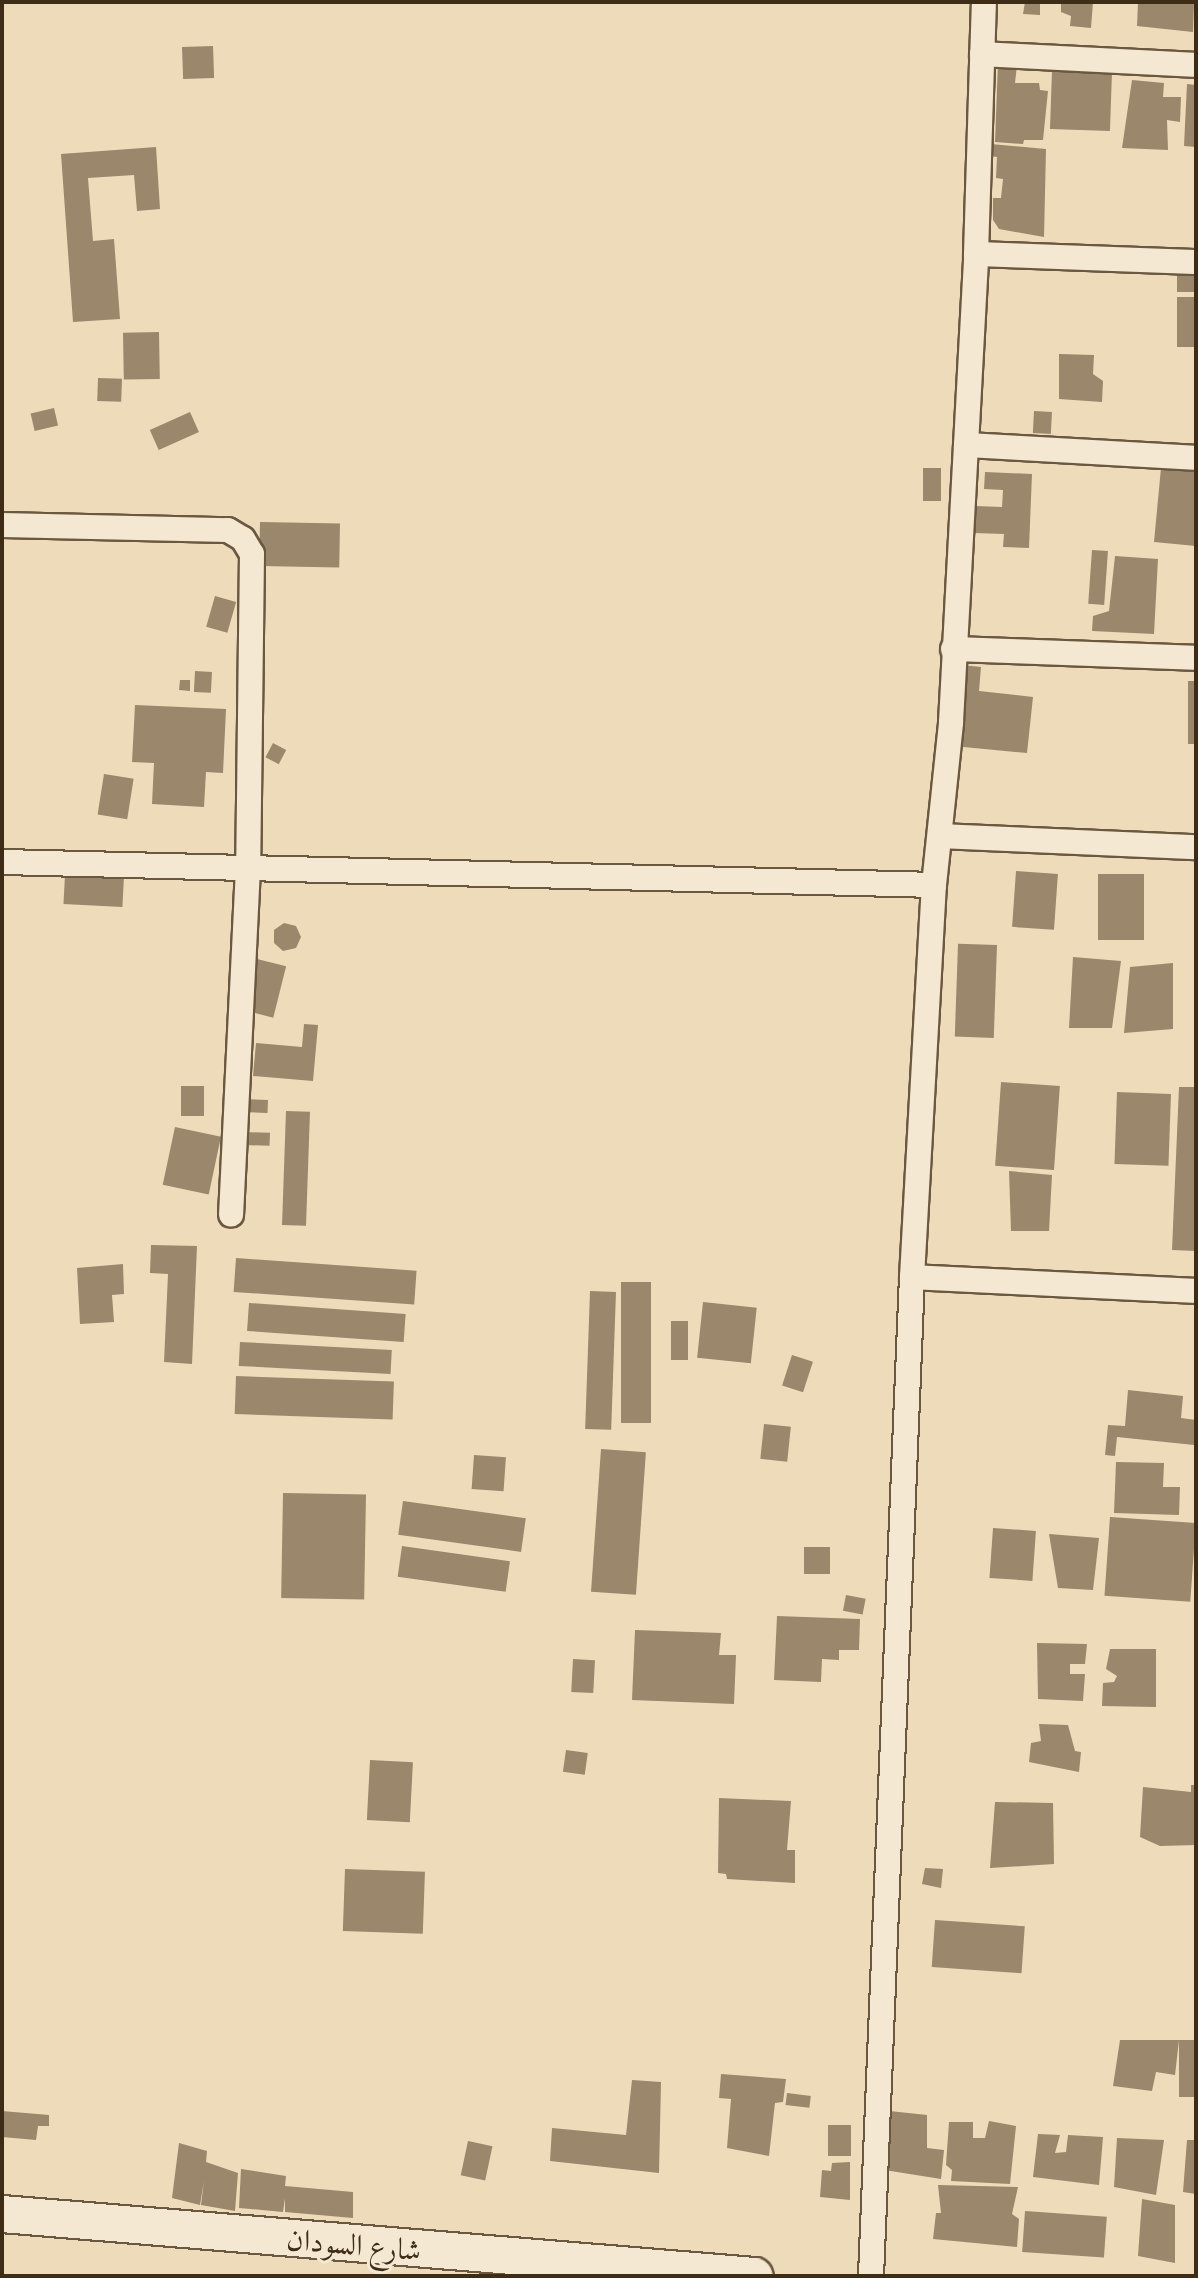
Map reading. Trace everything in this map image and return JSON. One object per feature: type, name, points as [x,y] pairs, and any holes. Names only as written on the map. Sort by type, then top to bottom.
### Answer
[{"type":"main road","name":"شارع السودان","points":[[2,2214],[754,2276]]},
{"type":"street","points":[[871,2276],[912,1277],[934,885],[951,722],[976,254],[984,2]]},
{"type":"street","points":[[982,54],[1196,65]]},
{"type":"street","points":[[976,254],[1196,262]]},
{"type":"street","points":[[966,445],[1196,458]]},
{"type":"street","points":[[2,525],[228,530],[243,539],[252,554],[248,868],[231,1215]]},
{"type":"street","points":[[953,649],[1196,658]]},
{"type":"street","points":[[940,836],[1196,847]]},
{"type":"street","points":[[2,862],[934,885]]},
{"type":"street","points":[[912,1277],[1196,1291]]},
{"type":"building","points":[[1025,2],[1040,2],[1040,15],[1023,14]]},
{"type":"building","points":[[1061,2],[1093,2],[1091,28],[1070,26],[1071,16],[1061,12]]},
{"type":"building","points":[[1138,2],[1194,2],[1193,32],[1137,26]]},
{"type":"building","points":[[213,46],[214,78],[183,79],[182,47]]},
{"type":"building","points":[[998,63],[1017,65],[1015,83],[1039,83],[1040,90],[1048,91],[1043,140],[1024,140],[1023,144],[995,142]]},
{"type":"building","points":[[1052,71],[1112,73],[1110,131],[1050,129]]},
{"type":"building","points":[[1132,80],[1164,83],[1163,97],[1181,97],[1180,122],[1167,120],[1168,150],[1122,148]]},
{"type":"building","points":[[1187,84],[1196,85],[1196,147],[1184,146]]},
{"type":"building","points":[[991,144],[1046,149],[1044,237],[999,229],[993,220],[993,198],[1001,198],[1003,179],[996,178],[997,157],[990,156]]},
{"type":"building","points":[[156,147],[160,209],[137,211],[134,175],[88,178],[93,241],[114,239],[120,319],[73,322],[61,154]]},
{"type":"building","points":[[1177,275],[1196,275],[1196,292],[1177,292]]},
{"type":"building","points":[[1177,297],[1196,297],[1196,347],[1177,347]]},
{"type":"building","points":[[159,332],[160,379],[124,380],[123,333]]},
{"type":"building","points":[[1059,354],[1094,355],[1093,374],[1103,381],[1102,402],[1059,399]]},
{"type":"building","points":[[98,378],[122,379],[121,402],[97,401]]},
{"type":"building","points":[[54,408],[58,426],[35,431],[31,413]]},
{"type":"building","points":[[1034,411],[1052,412],[1051,434],[1033,433]]},
{"type":"building","points":[[190,412],[199,432],[159,450],[150,430]]},
{"type":"building","points":[[923,468],[941,468],[941,501],[923,501]]},
{"type":"building","points":[[1161,468],[1196,471],[1196,546],[1154,542]]},
{"type":"building","points":[[985,472],[1032,474],[1029,548],[1003,547],[1004,534],[974,533],[975,506],[1002,507],[1003,490],[984,489]]},
{"type":"building","points":[[260,522],[340,523],[339,567],[259,566]]},
{"type":"building","points":[[1092,550],[1108,551],[1104,605],[1088,604]]},
{"type":"building","points":[[1115,556],[1158,559],[1154,634],[1092,631],[1093,616],[1109,611]]},
{"type":"building","points":[[215,596],[236,602],[227,633],[206,627]]},
{"type":"building","points":[[961,665],[981,667],[979,691],[1033,697],[1027,753],[953,746]]},
{"type":"building","points":[[195,671],[212,672],[211,693],[194,692]]},
{"type":"building","points":[[180,680],[190,680],[190,691],[179,690]]},
{"type":"building","points":[[1188,681],[1196,681],[1196,744],[1188,744]]},
{"type":"building","points":[[135,705],[226,709],[223,773],[206,772],[204,807],[152,804],[154,763],[132,762]]},
{"type":"building","points":[[273,743],[286,750],[279,764],[265,757]]},
{"type":"building","points":[[104,774],[134,779],[127,819],[98,814]]},
{"type":"building","points":[[1016,871],[1058,874],[1054,930],[1012,927]]},
{"type":"building","points":[[1098,874],[1144,874],[1144,940],[1098,940]]},
{"type":"building","points":[[65,875],[124,878],[122,907],[63,904]]},
{"type":"building","points":[[284,923],[296,926],[301,937],[296,948],[283,951],[274,943],[274,930]]},
{"type":"building","points":[[958,944],[997,945],[994,1038],[955,1037]]},
{"type":"building","points":[[1073,957],[1121,961],[1112,1028],[1069,1028]]},
{"type":"building","points":[[257,959],[286,966],[273,1018],[244,1010]]},
{"type":"building","points":[[1173,963],[1173,1029],[1124,1033],[1130,967]]},
{"type":"building","points":[[304,1024],[318,1025],[313,1081],[253,1076],[256,1043],[302,1047]]},
{"type":"building","points":[[1001,1082],[1060,1086],[1054,1170],[995,1166]]},
{"type":"building","points":[[181,1086],[204,1086],[204,1116],[181,1116]]},
{"type":"building","points":[[1179,1087],[1196,1087],[1196,1251],[1172,1250]]},
{"type":"building","points":[[1117,1092],[1171,1094],[1168,1166],[1114,1164]]},
{"type":"building","points":[[242,1099],[268,1100],[268,1113],[242,1112]]},
{"type":"building","points":[[286,1111],[310,1112],[306,1226],[282,1225]]},
{"type":"building","points":[[175,1127],[221,1137],[209,1194],[163,1185]]},
{"type":"building","points":[[245,1132],[270,1133],[270,1146],[245,1145]]},
{"type":"building","points":[[1009,1171],[1052,1175],[1049,1231],[1011,1231]]},
{"type":"building","points":[[151,1245],[197,1246],[192,1364],[164,1362],[168,1274],[150,1273]]},
{"type":"building","points":[[236,1258],[417,1271],[414,1305],[234,1292]]},
{"type":"building","points":[[123,1264],[124,1294],[112,1295],[114,1322],[80,1324],[77,1268]]},
{"type":"building","points":[[621,1282],[651,1282],[651,1423],[621,1423]]},
{"type":"building","points":[[590,1291],[616,1292],[611,1430],[585,1429]]},
{"type":"building","points":[[703,1302],[757,1308],[751,1363],[697,1358]]},
{"type":"building","points":[[249,1303],[406,1314],[404,1342],[247,1331]]},
{"type":"building","points":[[671,1321],[688,1321],[688,1360],[671,1360]]},
{"type":"building","points":[[240,1342],[392,1350],[391,1374],[239,1366]]},
{"type":"building","points":[[792,1355],[813,1362],[803,1392],[782,1385]]},
{"type":"building","points":[[236,1376],[394,1382],[393,1419],[235,1414]]},
{"type":"building","points":[[1128,1390],[1183,1396],[1181,1418],[1196,1420],[1194,1445],[1117,1437],[1115,1456],[1105,1455],[1108,1425],[1125,1426]]},
{"type":"building","points":[[764,1424],[791,1427],[787,1462],[760,1459]]},
{"type":"building","points":[[601,1449],[646,1452],[636,1595],[591,1592]]},
{"type":"building","points":[[474,1455],[506,1457],[504,1491],[472,1489]]},
{"type":"building","points":[[1116,1462],[1164,1463],[1163,1487],[1180,1487],[1179,1515],[1114,1513]]},
{"type":"building","points":[[283,1493],[366,1494],[364,1599],[281,1598]]},
{"type":"building","points":[[403,1501],[526,1518],[521,1552],[398,1535]]},
{"type":"building","points":[[1110,1517],[1196,1523],[1190,1602],[1104,1596]]},
{"type":"building","points":[[993,1528],[1036,1531],[1032,1581],[990,1578]]},
{"type":"building","points":[[1049,1534],[1099,1538],[1093,1590],[1058,1588]]},
{"type":"building","points":[[402,1546],[510,1561],[506,1592],[398,1577]]},
{"type":"building","points":[[804,1547],[830,1547],[830,1574],[804,1574]]},
{"type":"building","points":[[846,1595],[866,1599],[863,1615],[843,1611]]},
{"type":"building","points":[[777,1616],[860,1619],[859,1650],[839,1650],[839,1660],[822,1659],[821,1682],[774,1680]]},
{"type":"building","points":[[635,1630],[721,1633],[719,1655],[736,1655],[734,1704],[632,1700]]},
{"type":"building","points":[[1037,1643],[1087,1644],[1085,1664],[1070,1664],[1070,1674],[1085,1674],[1083,1701],[1038,1699]]},
{"type":"building","points":[[1110,1649],[1156,1649],[1156,1707],[1102,1706],[1103,1683],[1114,1682],[1117,1676],[1106,1669]]},
{"type":"building","points":[[573,1659],[595,1660],[593,1693],[571,1692]]},
{"type":"building","points":[[1039,1724],[1068,1725],[1075,1751],[1081,1752],[1079,1772],[1029,1762],[1031,1743],[1041,1741]]},
{"type":"building","points":[[566,1750],[588,1753],[585,1775],[563,1772]]},
{"type":"building","points":[[370,1760],[413,1762],[410,1822],[367,1820]]},
{"type":"building","points":[[1191,1785],[1196,1785],[1196,1845],[1160,1846],[1140,1837],[1143,1787],[1191,1792]]},
{"type":"building","points":[[719,1798],[791,1801],[787,1850],[795,1850],[795,1883],[727,1879],[726,1874],[718,1873]]},
{"type":"building","points":[[995,1802],[1053,1803],[1054,1864],[990,1868]]},
{"type":"building","points":[[925,1868],[943,1869],[941,1888],[922,1884]]},
{"type":"building","points":[[345,1869],[425,1872],[423,1934],[343,1931]]},
{"type":"building","points":[[935,1920],[1025,1926],[1022,1973],[932,1967]]},
{"type":"building","points":[[1120,2040],[1179,2040],[1175,2075],[1156,2072],[1152,2091],[1113,2086]]},
{"type":"building","points":[[1179,2040],[1196,2040],[1196,2097],[1179,2097]]},
{"type":"building","points":[[721,2074],[786,2079],[783,2102],[775,2103],[769,2156],[727,2148],[731,2099],[719,2098]]},
{"type":"building","points":[[632,2080],[661,2082],[659,2173],[550,2161],[552,2128],[626,2135]]},
{"type":"building","points":[[787,2093],[811,2096],[809,2108],[786,2105]]},
{"type":"building","points":[[880,2110],[927,2115],[927,2148],[944,2150],[941,2179],[878,2169]]},
{"type":"building","points":[[2,2111],[49,2115],[49,2126],[38,2126],[36,2140],[2,2137]]},
{"type":"building","points":[[989,2121],[1016,2126],[1010,2184],[951,2181],[952,2170],[946,2165],[949,2122],[973,2122],[973,2138],[985,2138]]},
{"type":"building","points":[[828,2125],[851,2125],[851,2156],[828,2156]]},
{"type":"building","points":[[1038,2134],[1060,2135],[1055,2153],[1066,2152],[1068,2135],[1103,2137],[1099,2185],[1033,2177]]},
{"type":"building","points":[[1117,2138],[1164,2140],[1156,2195],[1114,2187]]},
{"type":"building","points":[[1187,2140],[1196,2140],[1196,2194],[1183,2192]]},
{"type":"building","points":[[468,2141],[492,2146],[485,2180],[461,2175]]},
{"type":"building","points":[[179,2143],[207,2151],[206,2162],[238,2173],[235,2211],[201,2205],[204,2181],[200,2205],[172,2198]]},
{"type":"building","points":[[850,2162],[850,2200],[820,2197],[822,2170],[831,2171],[832,2163]]},
{"type":"building","points":[[241,2169],[286,2176],[285,2186],[353,2192],[353,2218],[285,2212],[285,2198],[283,2212],[239,2208]]},
{"type":"building","points":[[938,2185],[1018,2187],[1012,2214],[1019,2219],[1017,2247],[933,2239],[936,2213],[941,2213]]},
{"type":"building","points":[[1142,2199],[1175,2205],[1175,2263],[1138,2256]]},
{"type":"building","points":[[1025,2211],[1107,2217],[1104,2258],[1022,2252]]}]
